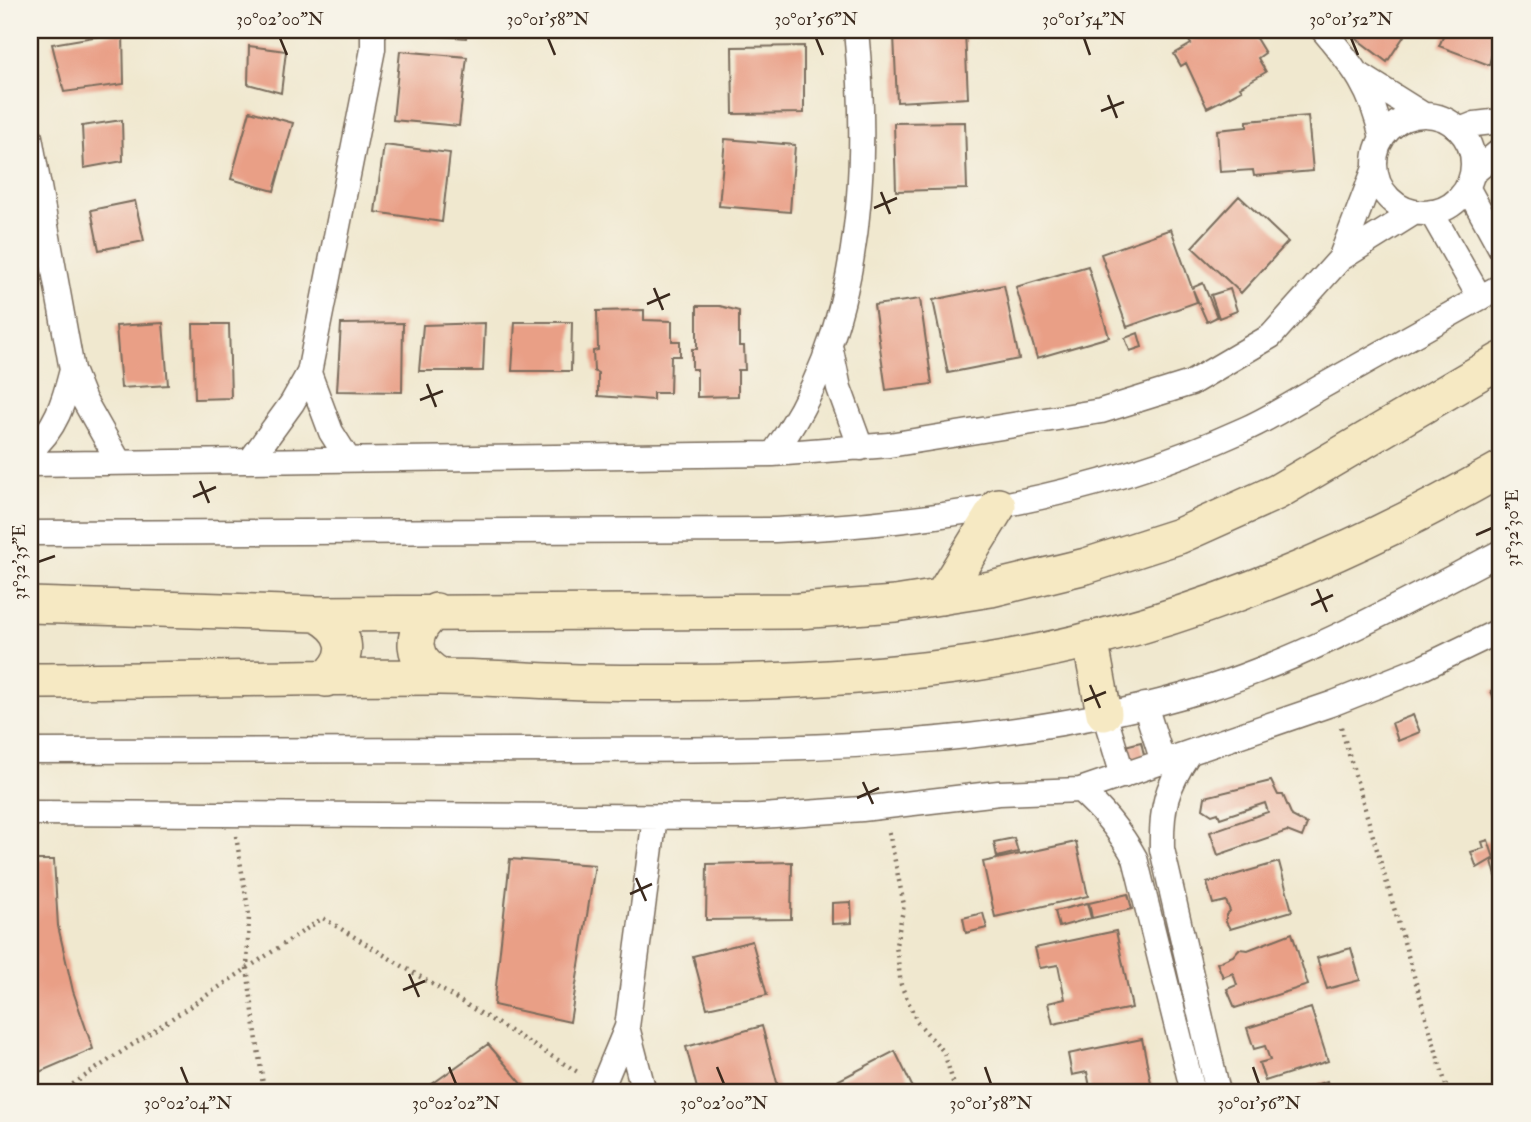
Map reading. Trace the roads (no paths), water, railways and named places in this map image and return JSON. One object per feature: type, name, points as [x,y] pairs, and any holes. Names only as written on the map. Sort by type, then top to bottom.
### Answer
[{"type":"street","points":[[250,461],[292,403],[309,373],[373,49],[373,30]]},
{"type":"street","points":[[773,454],[813,391],[831,350],[849,269],[860,177],[861,86],[856,30]]},
{"type":"street","points":[[1323,30],[1359,74],[1375,107],[1382,138],[1375,168],[1340,259]]},
{"type":"street","points":[[1359,74],[1422,114],[1443,118],[1460,130],[1472,151],[1470,181],[1501,249]]},
{"type":"street","points":[[1382,138],[1393,126],[1422,114]]},
{"type":"street","points":[[1460,130],[1475,124],[1501,121]]},
{"type":"street","points":[[30,137],[72,370],[84,400],[119,462]]},
{"type":"street","points":[[30,464],[773,454],[860,448],[1101,411],[1191,383],[1271,336],[1340,259],[1423,212],[1452,204],[1470,181],[1501,150]]},
{"type":"street","points":[[1375,168],[1379,184],[1388,197],[1400,206],[1423,212],[1480,298]]},
{"type":"street","points":[[30,533],[775,530],[899,522],[998,506],[1137,470],[1244,430],[1501,286]]},
{"type":"street","points":[[831,350],[839,388],[860,448]]},
{"type":"street","points":[[30,605],[317,614],[436,611],[557,614],[797,611],[895,604],[991,589],[1086,566],[1179,536],[1277,492],[1501,360]]},
{"type":"street","points":[[30,451],[43,440],[63,407],[72,370]]},
{"type":"street","points":[[309,373],[322,413],[348,459]]},
{"type":"street","points":[[30,681],[442,677],[600,682],[861,677],[972,663],[1090,639],[1197,608],[1270,581],[1457,494],[1501,469]]},
{"type":"street","points":[[942,597],[998,506]]},
{"type":"street","points":[[30,751],[724,749],[970,737],[1145,705],[1215,686],[1316,647],[1501,552]]},
{"type":"street","points":[[436,611],[422,622],[416,638],[417,655],[427,669],[442,677]]},
{"type":"street","points":[[317,614],[332,622],[342,636],[344,652],[338,668],[326,679]]},
{"type":"street","points":[[30,813],[748,817],[884,807],[999,793],[1080,790],[1334,703],[1422,668],[1501,631]]},
{"type":"street","points":[[1090,639],[1104,713],[1123,776]]},
{"type":"street","points":[[1145,705],[1163,762]]},
{"type":"street","points":[[1189,753],[1170,782],[1161,815],[1166,870],[1218,1092]]},
{"type":"street","points":[[1080,790],[1102,810],[1121,833],[1135,858],[1193,1092]]},
{"type":"street","points":[[602,1090],[627,1027],[655,817]]},
{"type":"street","points":[[1140,876],[1166,870]]},
{"type":"street","points":[[627,1027],[644,1092]]}]
